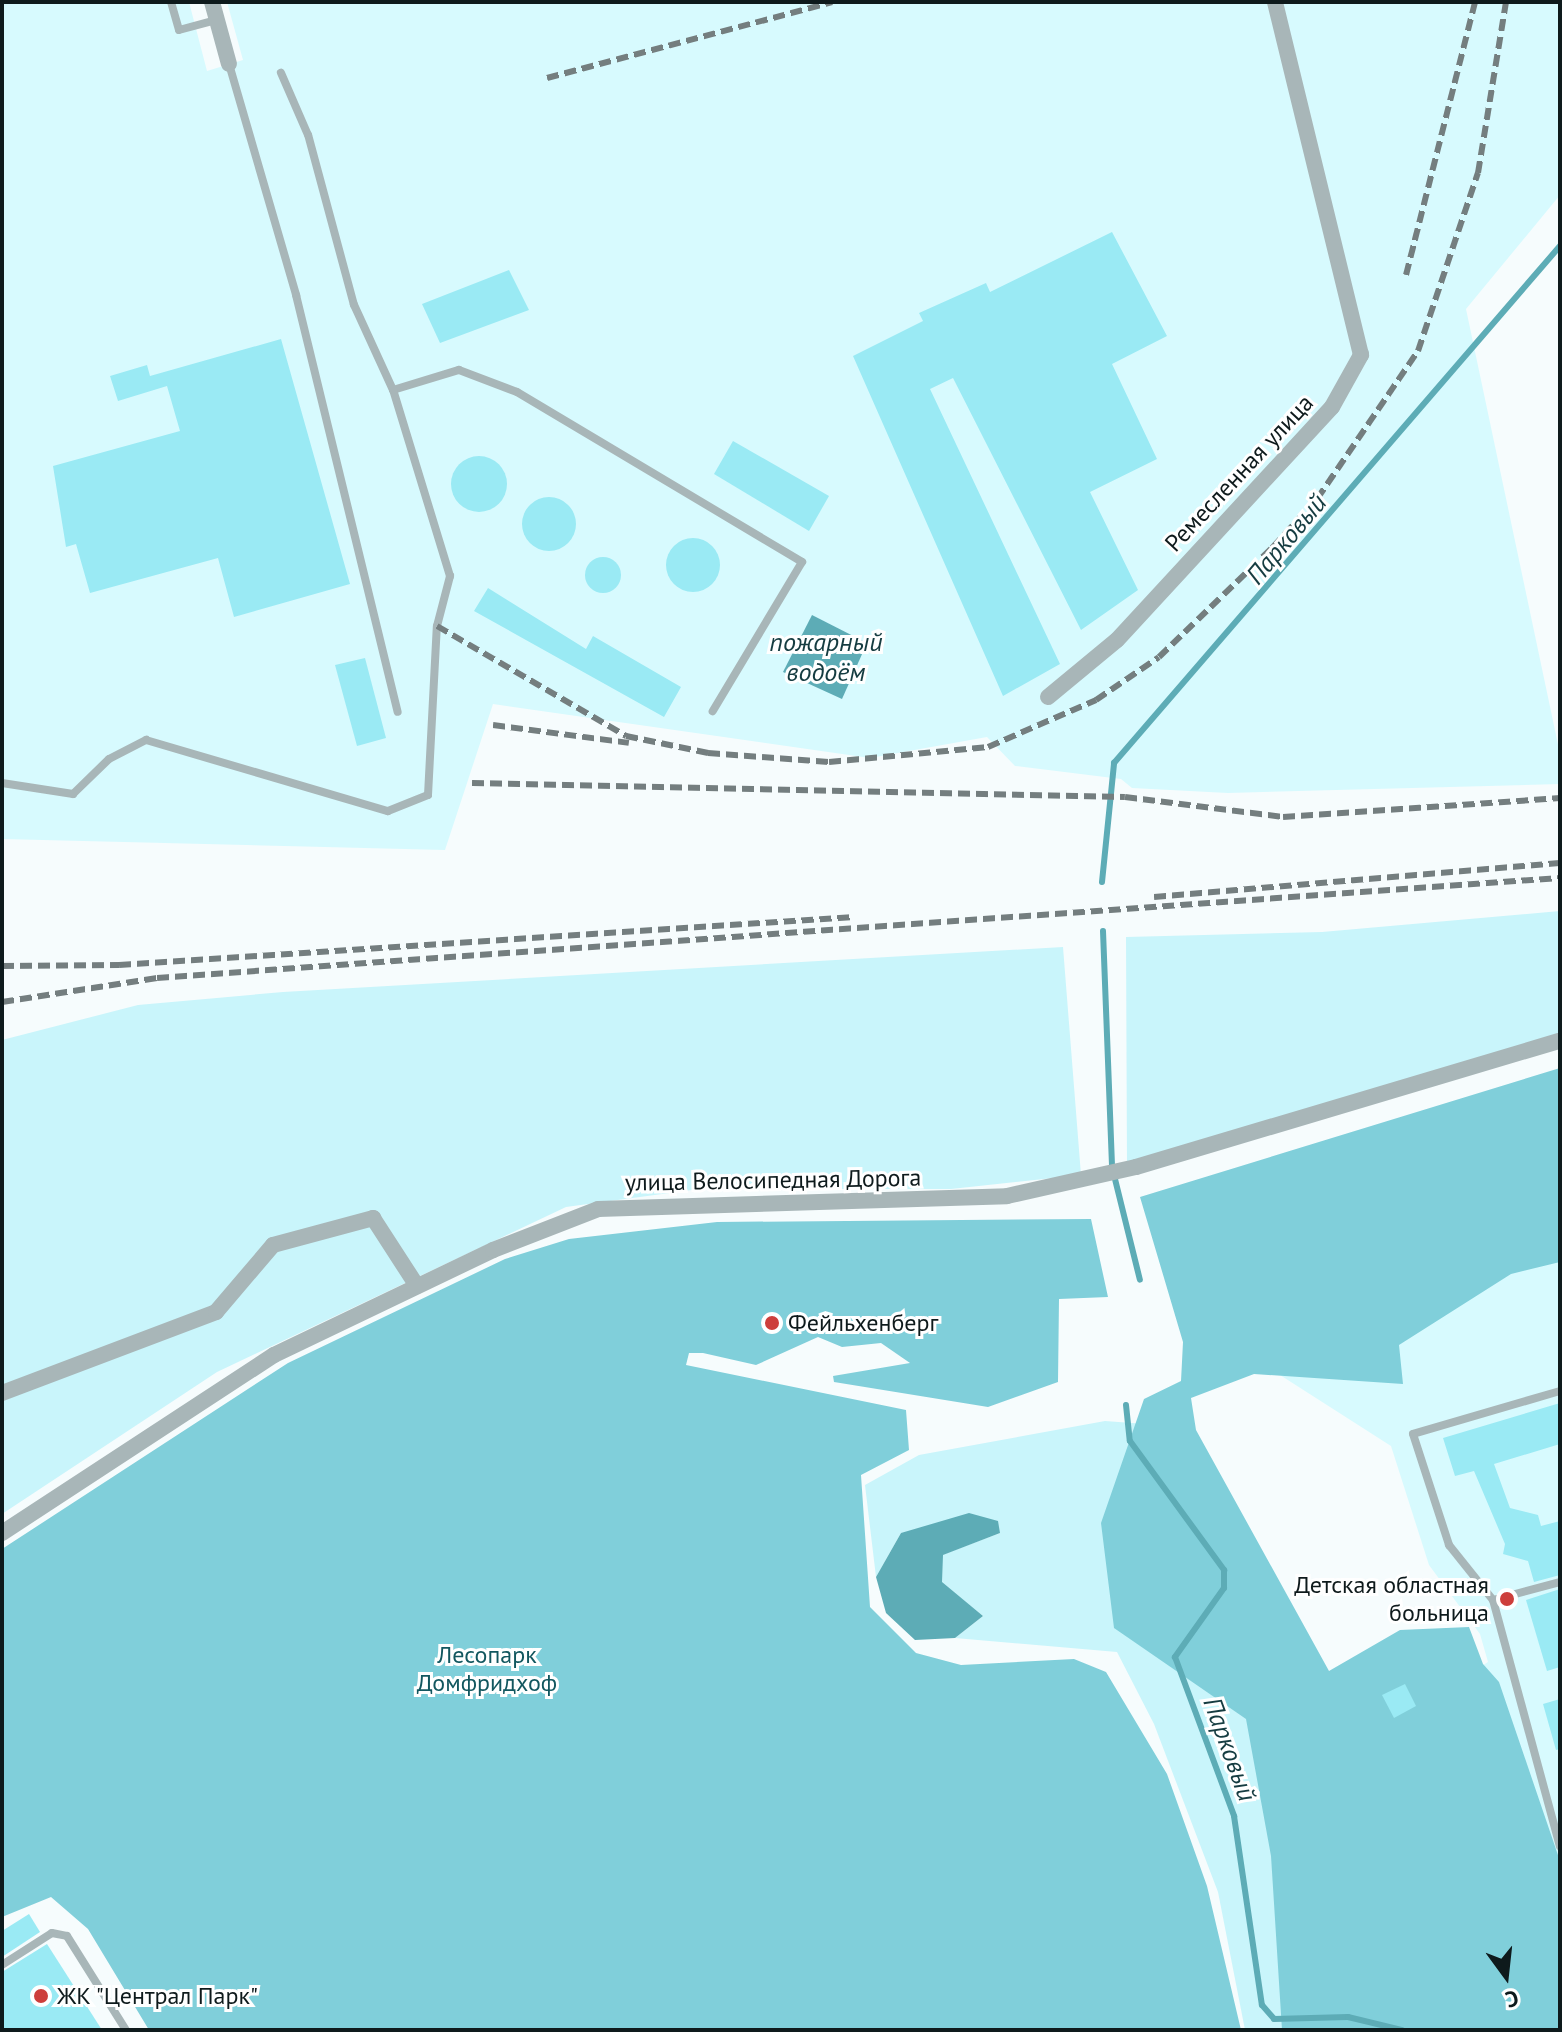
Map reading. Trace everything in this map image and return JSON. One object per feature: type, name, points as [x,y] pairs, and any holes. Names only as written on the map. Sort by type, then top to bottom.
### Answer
[{"type":"street","points":[[212,2],[229,64]]},
{"type":"street","name":"Ремесленная улица","points":[[1048,697],[1117,640],[1332,407],[1361,355],[1275,2]]},
{"type":"street","name":"улица Велосипедная Дорога","points":[[2,1533],[274,1355],[417,1286],[598,1209],[1007,1196],[1136,1167],[1560,1041]]},
{"type":"street","points":[[2,1393],[216,1312],[273,1245],[373,1218],[417,1286]]},
{"type":"lane","points":[[171,2],[179,30],[217,20]]},
{"type":"lane","points":[[229,64],[296,295],[398,712]]},
{"type":"lane","points":[[2,783],[73,794],[109,759],[146,740],[388,811],[428,795],[437,626],[450,576],[393,390],[354,305],[308,135],[281,73]]},
{"type":"lane","points":[[393,390],[459,370],[517,392],[802,562],[713,711]]},
{"type":"lane","points":[[1560,1391],[1413,1434],[1449,1545],[1493,1600],[1560,1846]]},
{"type":"lane","points":[[1493,1600],[1560,1582]]},
{"type":"lane","points":[[2,1965],[52,1933],[67,1936],[126,2030]]},
{"type":"shaded area","points":[[2,2],[189,2],[207,71],[243,60],[227,2],[1560,2],[1560,195],[1466,309],[1560,754],[1560,784],[1228,793],[1132,788],[1121,779],[1015,766],[987,737],[870,758],[493,704],[445,850],[2,839]]},
{"type":"shaded area","points":[[1560,911],[1560,1037],[1127,1167],[1126,937],[1322,932]]},
{"type":"shaded area","points":[[1063,947],[1081,1175],[951,1189],[699,1189],[566,1207],[217,1372],[2,1514],[2,1040],[138,1005],[283,992]]},
{"type":"shaded area","name":"Детская областная больница","points":[[1560,1130],[1560,2026],[1417,1706],[1488,1662],[1480,1634],[1429,1565],[1391,1446],[1280,1375],[1238,1224]]},
{"type":"shaded area","points":[[1105,1421],[1172,1426],[1445,2030],[1245,2030],[1218,1892],[1154,1724],[1117,1652],[955,1638],[983,1616],[942,1583],[942,1555],[1000,1533],[901,1533],[876,1577],[865,1485],[919,1455]]},
{"type":"green space","points":[[1560,1068],[1560,1262],[1511,1274],[1399,1345],[1403,1384],[1254,1374],[1191,1398],[1196,1430],[1329,1671],[1400,1630],[1469,1627],[1483,1664],[1499,1682],[1560,1861],[1560,2030],[1282,2030],[1271,1856],[1246,1719],[1114,1628],[1101,1523],[1144,1399],[1181,1381],[1183,1342],[1140,1197]]},
{"type":"green space","name":"Лесопарк Домфридхоф","points":[[1091,1219],[1108,1297],[1059,1299],[1058,1382],[988,1407],[834,1382],[833,1376],[910,1363],[881,1343],[842,1347],[818,1337],[756,1365],[703,1353],[689,1353],[686,1365],[906,1410],[909,1450],[861,1475],[870,1607],[916,1653],[961,1665],[1074,1659],[1106,1672],[1167,1774],[1207,1886],[1241,2030],[149,2030],[88,1929],[51,1897],[2,1917],[2,1549],[288,1363],[505,1259],[569,1239],[717,1222]]},
{"type":"water","name":"пожарный водоём","points":[[812,615],[867,643],[842,699],[783,672]]},
{"type":"water","points":[[969,1513],[998,1521],[1000,1533],[943,1555],[942,1582],[983,1616],[955,1638],[915,1640],[886,1613],[876,1577],[901,1533]]},
{"type":"building","points":[[1112,232],[1167,336],[1112,364],[1157,459],[1090,492],[1138,590],[1081,630],[953,378],[930,389],[1060,664],[1003,696],[853,356],[923,321],[919,313],[986,283],[990,292]]},
{"type":"building","points":[[509,270],[529,310],[440,343],[422,304]]},
{"type":"building","points":[[281,339],[350,584],[234,617],[218,558],[90,593],[76,544],[66,547],[53,466],[180,431],[167,386],[118,401],[110,376],[147,365],[150,376]]},
{"type":"building","points":[[733,441],[829,496],[809,531],[714,474]]},
{"type":"building","points":[[479,456],[499,464],[507,484],[499,504],[479,512],[459,504],[451,484],[459,464]]},
{"type":"building","points":[[549,497],[568,505],[576,524],[568,543],[549,551],[530,543],[522,524],[530,505]]},
{"type":"building","points":[[693,538],[712,546],[720,565],[712,584],[693,592],[674,584],[666,565],[674,546]]},
{"type":"building","points":[[603,557],[616,562],[621,575],[616,588],[603,593],[590,588],[585,575],[590,562]]},
{"type":"building","points":[[488,588],[586,649],[593,636],[681,687],[664,717],[474,611]]},
{"type":"building","points":[[365,658],[386,738],[357,746],[335,665]]},
{"type":"building","points":[[1560,1403],[1560,1444],[1494,1464],[1510,1508],[1538,1515],[1541,1526],[1560,1521],[1560,1575],[1534,1582],[1528,1561],[1503,1554],[1505,1544],[1474,1471],[1455,1476],[1443,1438]]},
{"type":"building","points":[[1560,1589],[1560,1667],[1547,1671],[1526,1600]]},
{"type":"building","points":[[1405,1684],[1416,1706],[1394,1718],[1382,1695]]},
{"type":"building","points":[[1560,1699],[1560,1749],[1556,1750],[1543,1704]]},
{"type":"building","points":[[29,1914],[40,1932],[2,1957],[2,1931]]},
{"type":"building","name":"ЖК \"Централ Парк\"","points":[[47,1944],[102,2030],[2,2030],[2,1972]]},
{"type":"waterway","name":"Парковый","points":[[1102,882],[1114,763],[1560,246]]},
{"type":"waterway","name":"Парковый","points":[[1103,931],[1112,1167],[1140,1280]]},
{"type":"waterway","name":"Парковый","points":[[1126,1405],[1130,1441],[1224,1570],[1224,1588],[1175,1657],[1234,1816],[1262,2005],[1274,2019],[1348,2017],[1402,2030]]},
{"type":"railway","points":[[547,78],[832,2]]},
{"type":"railway","points":[[1406,275],[1475,2]]},
{"type":"railway","points":[[437,626],[626,736],[708,753],[829,762],[988,747],[1096,700],[1159,657],[1272,548],[1317,499],[1418,351],[1478,173],[1506,2]]},
{"type":"railway","points":[[493,725],[629,743]]},
{"type":"railway","points":[[472,783],[1125,797],[1283,817],[1560,798]]},
{"type":"railway","points":[[1154,897],[1560,863]]},
{"type":"railway","points":[[2,1002],[157,978],[1560,878]]},
{"type":"railway","points":[[2,966],[119,965],[854,917]]},
{"type":"place","name":"Фейльхенберг","points":[[772,1323]]},
{"type":"place","name":"Детская областная больница","points":[[1507,1599]]},
{"type":"place","name":"ЖК \"Централ Парк\"","points":[[41,1996]]}]
